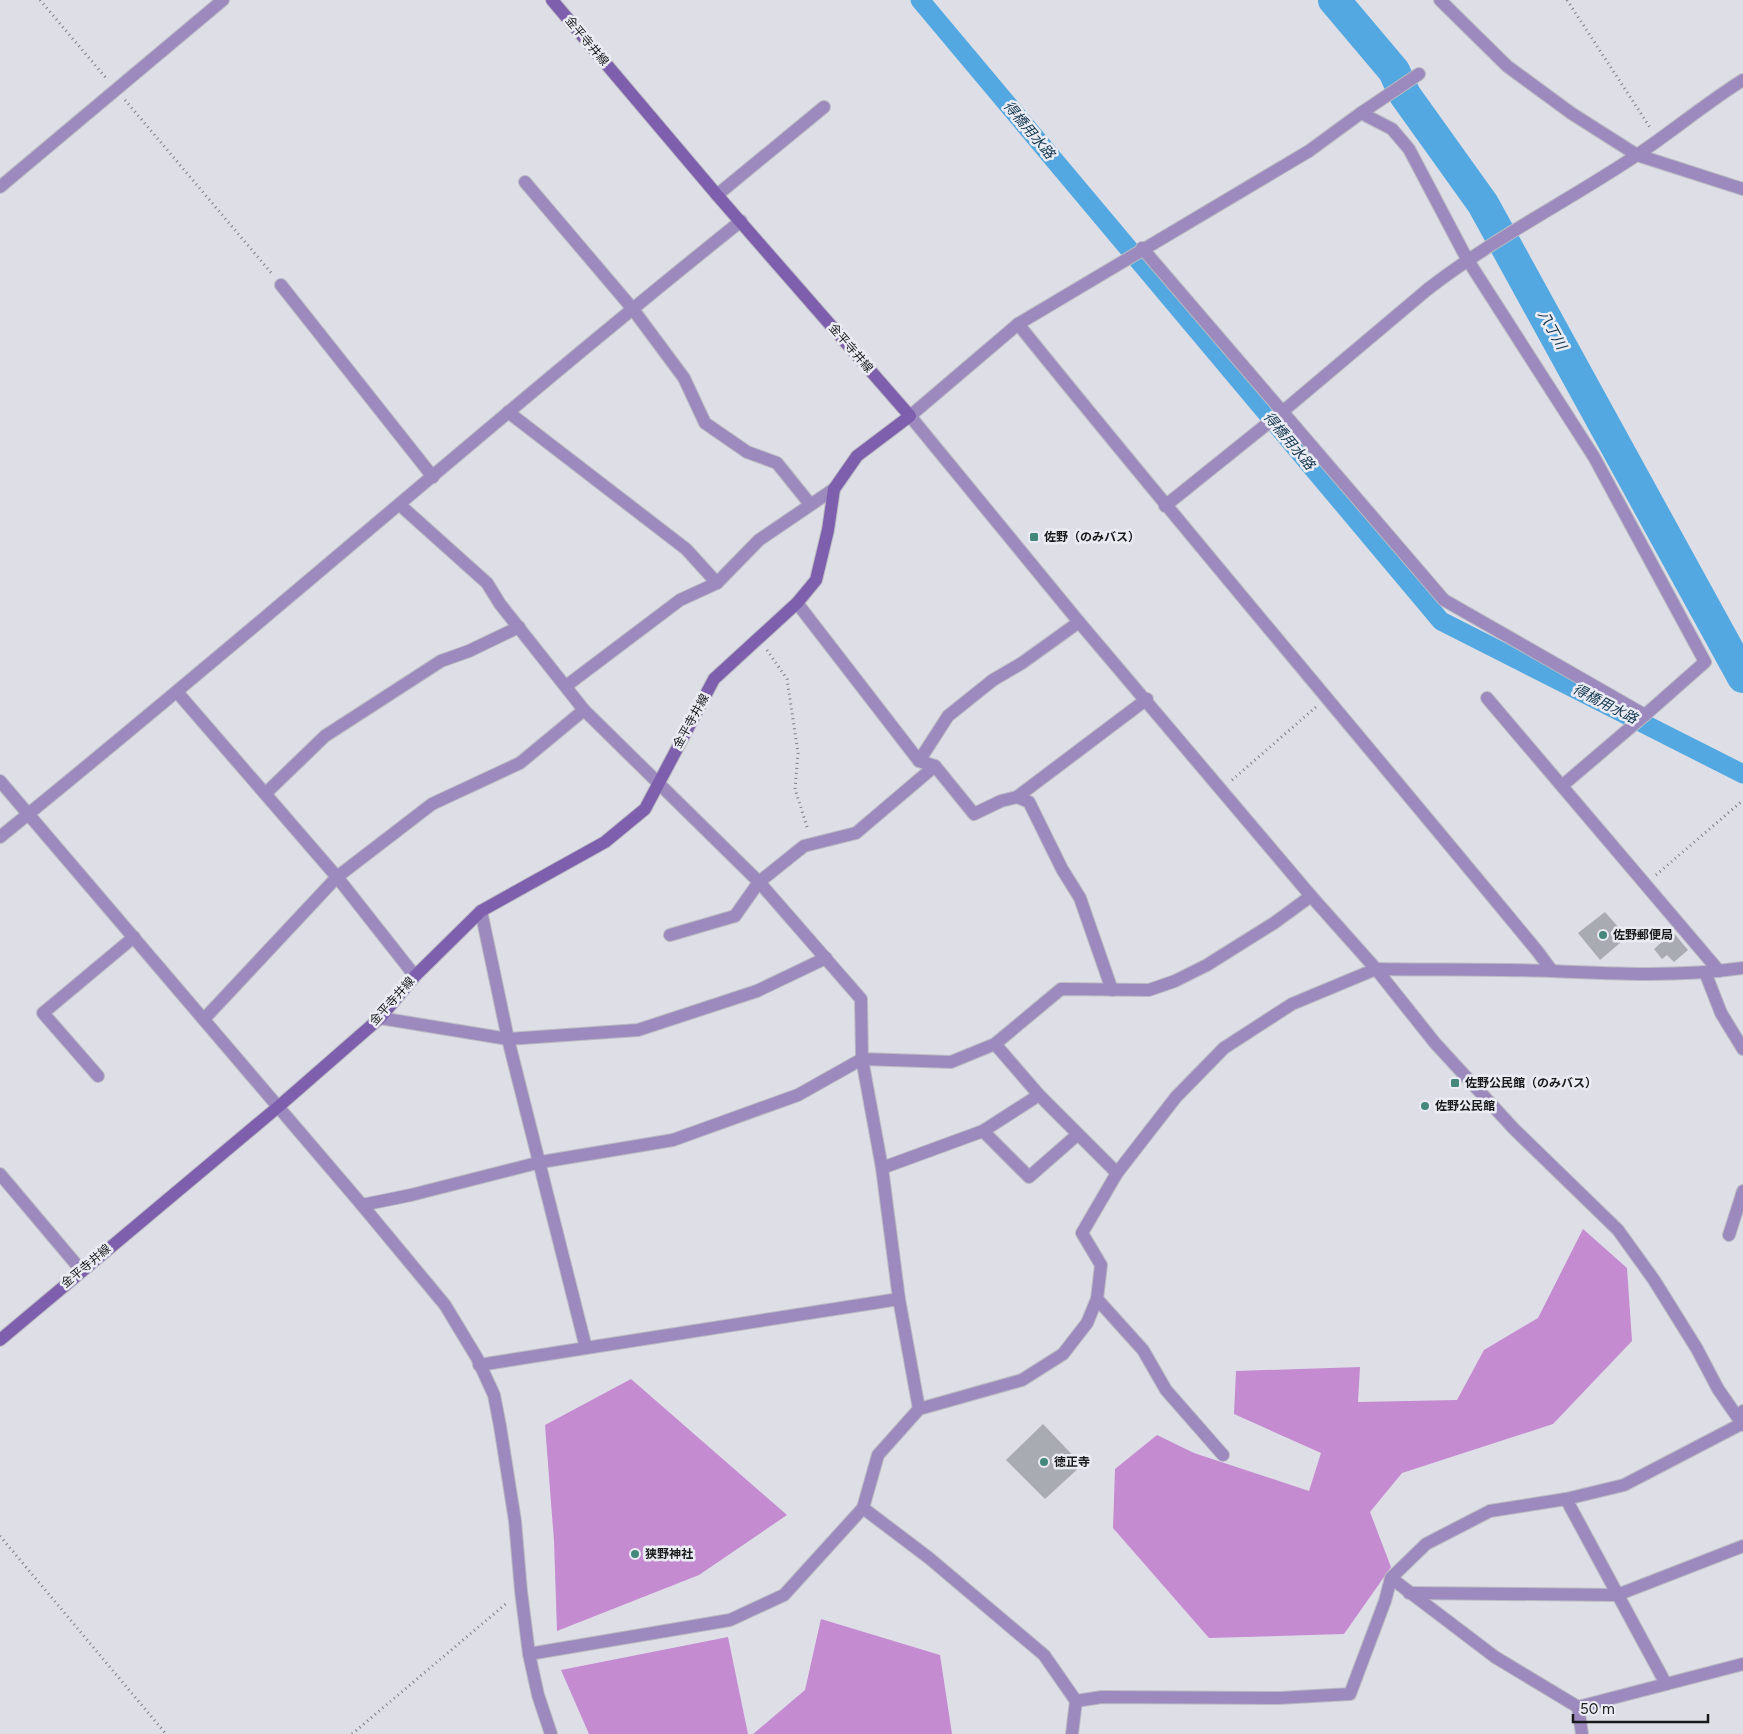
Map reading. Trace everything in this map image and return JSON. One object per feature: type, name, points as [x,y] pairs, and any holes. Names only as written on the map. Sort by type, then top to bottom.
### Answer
[{"type":"main road","name":"金平寺井線","points":[[0,1340],[278,1107],[380,1018],[415,976],[481,911],[605,842],[645,809],[714,679],[797,603],[816,580],[828,530],[834,490],[857,456],[910,416],[717,195],[552,0]]},
{"type":"street","points":[[0,187],[223,0]]},
{"type":"street","points":[[1440,0],[1507,66],[1571,113],[1638,155],[1743,189]]},
{"type":"street","points":[[1076,1701],[1102,1698],[1279,1698],[1350,1694],[1385,1601],[1391,1578],[1426,1544],[1490,1511],[1566,1499],[1624,1485],[1743,1421],[1718,1389],[1697,1349],[1654,1280],[1618,1230],[1514,1130],[1435,1043],[1376,969],[1311,896],[1147,699],[1079,622],[910,416],[1018,324],[1308,151],[1419,74]]},
{"type":"street","points":[[1165,506],[1467,259],[1638,155],[1720,94],[1743,80]]},
{"type":"street","points":[[717,195],[824,107]]},
{"type":"street","points":[[1361,113],[1392,129],[1409,149],[1467,259],[1594,457],[1705,662],[1563,785]]},
{"type":"street","points":[[525,182],[632,308],[684,378],[705,423],[746,452],[777,463],[810,504]]},
{"type":"street","points":[[0,837],[177,692],[632,308],[741,221]]},
{"type":"street","points":[[1136,253],[1275,417],[1444,600],[1644,715]]},
{"type":"street","points":[[281,284],[433,477]]},
{"type":"street","points":[[1018,324],[1165,506],[1328,697],[1552,971]]},
{"type":"street","points":[[508,412],[686,549],[718,583]]},
{"type":"street","points":[[566,686],[680,600],[718,583],[759,540],[810,504],[834,490]]},
{"type":"street","points":[[400,505],[487,583],[500,604],[584,710],[659,781],[759,882],[861,999],[862,1059],[882,1168],[899,1299],[919,1409]]},
{"type":"street","points":[[797,603],[919,761],[935,766],[974,814],[1001,801],[1017,797],[1147,699]]},
{"type":"street","points":[[919,761],[948,716],[993,680],[1022,663],[1079,622]]},
{"type":"street","points":[[266,793],[333,731],[441,661],[469,651],[519,627]]},
{"type":"street","points":[[177,692],[338,878],[415,976]]},
{"type":"street","points":[[1488,698],[1719,971]]},
{"type":"street","points":[[204,1019],[338,878],[432,804],[520,763],[584,710]]},
{"type":"street","points":[[670,935],[736,916],[759,882],[804,846],[856,833],[935,766]]},
{"type":"street","points":[[0,780],[362,1205],[444,1305],[480,1365],[494,1395],[500,1426],[515,1521],[529,1654],[538,1695],[551,1734]]},
{"type":"street","points":[[1017,797],[1029,802],[1062,869],[1080,898],[1112,990]]},
{"type":"street","points":[[362,1205],[411,1196],[540,1162],[673,1140],[798,1095],[862,1059],[952,1062],[995,1044],[1061,988],[1149,990],[1175,981],[1274,924],[1311,896]]},
{"type":"street","points":[[481,911],[508,1039],[586,1348]]},
{"type":"street","points":[[98,1076],[43,1013],[134,937]]},
{"type":"street","points":[[380,1018],[508,1039],[638,1030],[757,990],[826,958]]},
{"type":"street","points":[[529,1654],[730,1620],[784,1595],[863,1508],[878,1455],[919,1409],[1022,1380],[1063,1354],[1087,1324],[1097,1299],[1101,1265],[1082,1233],[1117,1173],[1176,1097],[1224,1048],[1292,1004],[1376,969],[1552,971],[1614,975],[1705,972],[1743,968]]},
{"type":"street","points":[[1705,972],[1721,1012],[1743,1049]]},
{"type":"street","points":[[995,1044],[1039,1095],[1117,1173]]},
{"type":"street","points":[[882,1168],[983,1131],[1039,1095]]},
{"type":"street","points":[[983,1131],[1029,1178],[1077,1134]]},
{"type":"street","points":[[0,1174],[82,1270]]},
{"type":"street","points":[[1729,1235],[1743,1191]]},
{"type":"street","points":[[480,1365],[899,1299]]},
{"type":"street","points":[[1097,1299],[1143,1350],[1166,1390],[1223,1455]]},
{"type":"street","points":[[1566,1499],[1666,1684]]},
{"type":"street","points":[[863,1508],[929,1558],[1044,1655],[1076,1701],[1072,1734]]},
{"type":"street","points":[[1409,1593],[1617,1595],[1743,1546]]},
{"type":"street","points":[[1391,1578],[1495,1657],[1578,1707],[1743,1664]]},
{"type":"street","points":[[1578,1707],[1582,1734]]},
{"type":"path","points":[[40,0],[281,284]]},
{"type":"path","points":[[1567,0],[1658,140]]},
{"type":"path","points":[[759,638],[787,678],[798,753],[795,789],[812,845]]},
{"type":"path","points":[[1222,789],[1328,697]]},
{"type":"path","points":[[1646,884],[1741,802]]},
{"type":"path","points":[[0,1536],[166,1734]]},
{"type":"path","points":[[352,1734],[521,1591]]},
{"type":"shaded area","points":[[1583,1229],[1627,1268],[1632,1341],[1553,1424],[1402,1473],[1370,1512],[1391,1567],[1344,1634],[1209,1638],[1113,1528],[1115,1469],[1157,1435],[1194,1453],[1309,1491],[1321,1453],[1234,1414],[1236,1371],[1360,1367],[1358,1402],[1457,1400],[1484,1350],[1538,1318]]},
{"type":"shaded area","points":[[631,1379],[787,1515],[699,1575],[557,1631],[554,1541],[545,1425]]},
{"type":"shaded area","points":[[821,1619],[940,1655],[952,1734],[753,1734],[805,1690]]},
{"type":"shaded area","points":[[728,1637],[748,1734],[589,1734],[561,1670]]},
{"type":"building","points":[[1605,912],[1627,937],[1600,960],[1578,933]]},
{"type":"building","points":[[1673,932],[1688,950],[1674,962],[1667,955],[1662,959],[1654,949]]},
{"type":"building","name":"徳正寺","points":[[1043,1424],[1082,1465],[1045,1499],[1006,1460]]},
{"type":"waterway","name":"得橋用水路","points":[[920,0],[1441,621],[1743,774]]},
{"type":"waterway","name":"八丁川","points":[[1334,0],[1394,71],[1405,95],[1483,204],[1743,677]]},
{"type":"place","name":"佐野（のみバス）","points":[[1034,537]]},
{"type":"place","name":"佐野郵便局","points":[[1603,935]]},
{"type":"place","name":"佐野公民館（のみバス）","points":[[1455,1083]]},
{"type":"place","name":"佐野公民館","points":[[1425,1106]]},
{"type":"place","name":"徳正寺","points":[[1044,1462]]},
{"type":"place","name":"狭野神社","points":[[635,1554]]}]
